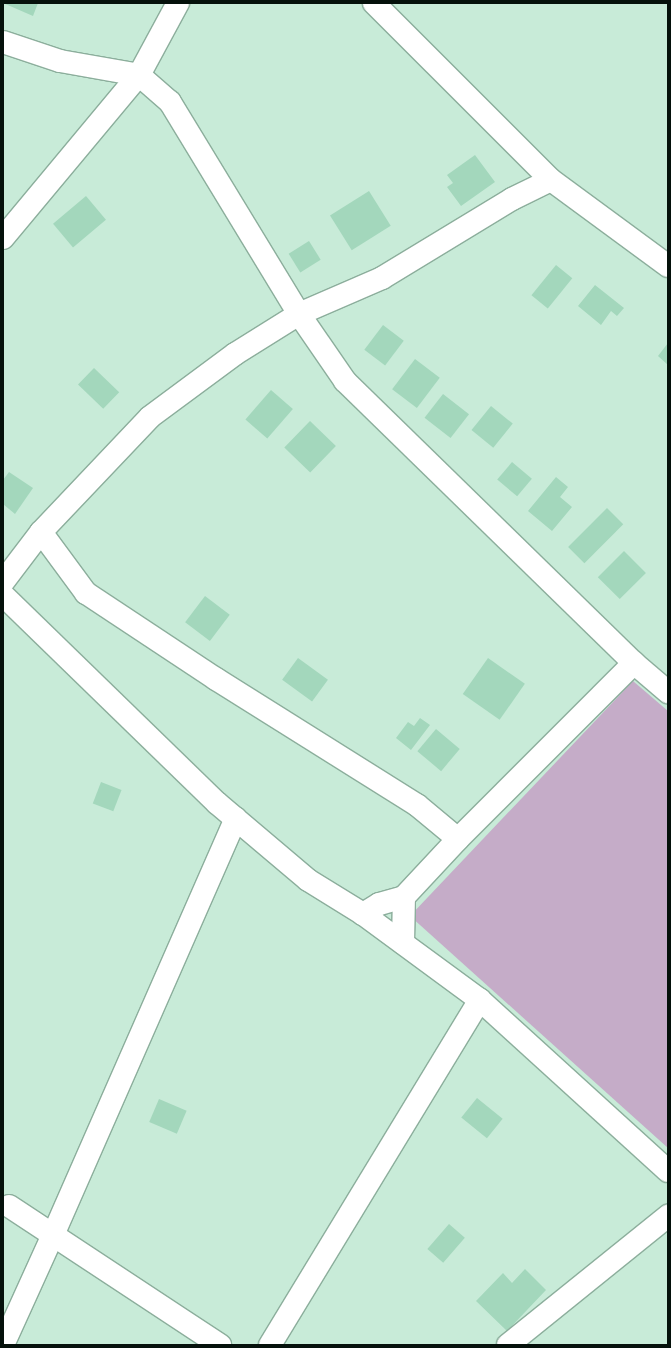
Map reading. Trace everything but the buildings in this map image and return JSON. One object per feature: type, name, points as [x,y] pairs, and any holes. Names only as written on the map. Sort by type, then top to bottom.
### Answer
[{"type":"street","points":[[3,238],[139,75],[178,3]]},
{"type":"street","points":[[374,3],[550,180],[668,266]]},
{"type":"street","points":[[3,42],[60,61],[139,75],[170,102],[299,314],[345,381],[634,662],[668,692]]},
{"type":"street","points":[[550,180],[512,199],[382,278],[299,314],[236,354],[150,417],[42,532],[4,581],[217,803],[308,880],[363,914],[480,1000],[668,1171]]},
{"type":"street","points":[[42,532],[86,593],[216,679],[417,806],[458,839]]},
{"type":"street","points":[[363,914],[379,904],[404,896],[458,839],[634,662]]},
{"type":"street","points":[[3,1345],[53,1235],[236,818]]},
{"type":"street","points":[[403,943],[404,896]]},
{"type":"street","points":[[270,1345],[480,1000]]},
{"type":"street","points":[[9,1206],[220,1345]]},
{"type":"street","points":[[508,1345],[668,1216]]},
{"type":"shaded area","points":[[633,681],[668,711],[668,1148],[410,916]]}]
